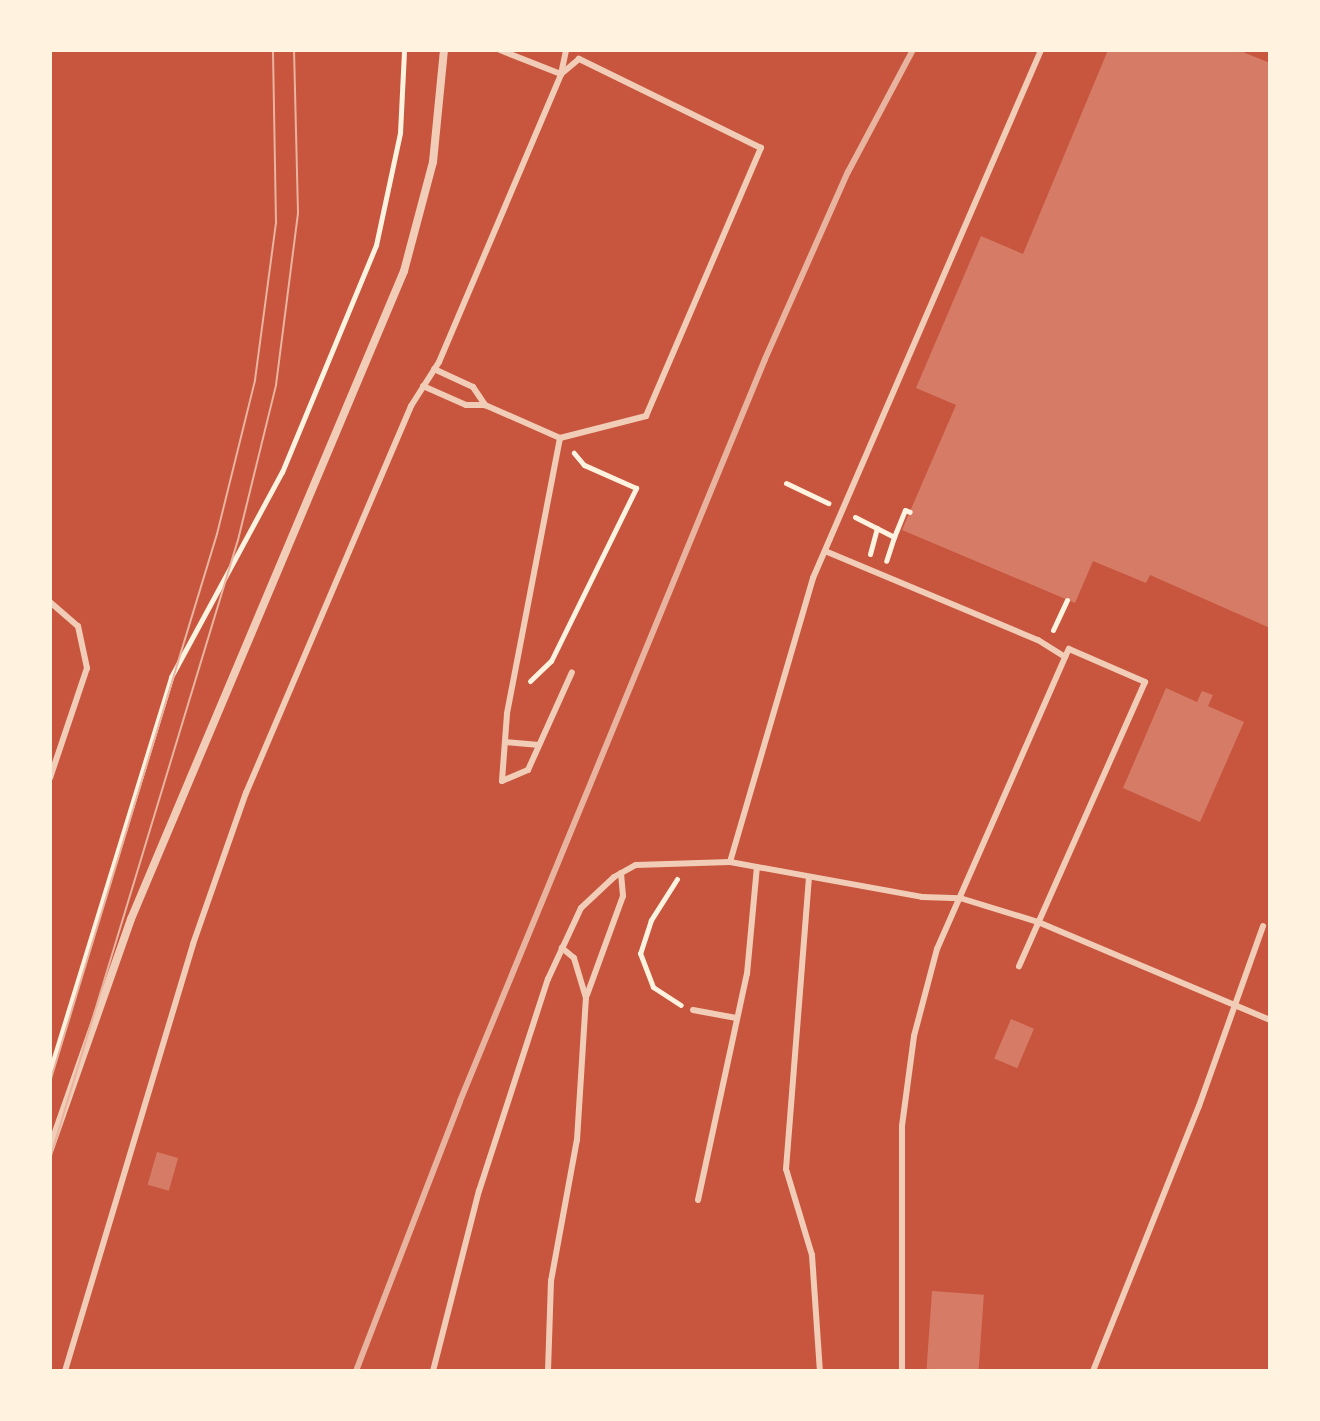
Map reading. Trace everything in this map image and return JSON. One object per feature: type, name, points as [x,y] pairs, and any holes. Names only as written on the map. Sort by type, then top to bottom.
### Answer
[{"type":"street","points":[[50,1149],[131,919],[404,271],[430,177],[444,50]]},
{"type":"lane","points":[[500,50],[561,74]]},
{"type":"lane","points":[[65,1371],[230,836],[561,74],[566,50]]},
{"type":"lane","points":[[730,862],[805,602],[1041,50]]},
{"type":"lane","points":[[423,386],[466,405],[485,405],[560,438],[644,419],[761,148],[579,59],[561,74]]},
{"type":"lane","points":[[434,369],[473,387],[485,405]]},
{"type":"lane","points":[[560,438],[505,742],[502,781],[528,770],[572,672]]},
{"type":"lane","points":[[825,551],[1038,640],[1065,657]]},
{"type":"lane","points":[[50,602],[78,626],[87,668],[50,778]]},
{"type":"lane","points":[[902,1371],[901,1180],[908,1071],[937,949],[1069,649],[1145,682],[1019,966]]},
{"type":"lane","points":[[505,742],[539,745]]},
{"type":"lane","points":[[433,1371],[479,1191],[562,948],[581,908],[621,873],[647,861],[730,862],[922,897],[960,898],[1038,922],[1270,1020]]},
{"type":"lane","points":[[698,1200],[750,958],[757,867]]},
{"type":"lane","points":[[548,1371],[551,1281],[577,1140],[586,998],[623,896],[621,873]]},
{"type":"lane","points":[[809,877],[786,1169],[812,1255],[820,1371]]},
{"type":"lane","points":[[1093,1371],[1238,1006],[1263,926]]},
{"type":"lane","points":[[562,948],[574,958],[586,998]]},
{"type":"lane","points":[[693,1010],[736,1018]]},
{"type":"path","points":[[50,1071],[171,677],[189,635],[282,472],[376,245],[400,133],[404,50]]},
{"type":"path","points":[[530,681],[551,661],[636,488],[584,465]]},
{"type":"path","points":[[786,483],[894,537]]},
{"type":"path","points":[[899,567],[886,561],[905,510],[910,512]]},
{"type":"path","points":[[866,567],[877,528]]},
{"type":"path","points":[[1045,628],[1052,632],[1067,600]]},
{"type":"path","points":[[684,860],[651,920],[640,953],[653,987],[693,1010]]},
{"type":"building","points":[[1108,50],[1238,50],[1270,63],[1270,628],[1150,575],[1146,583],[1093,561],[1075,603],[902,530],[956,405],[916,388],[981,236],[1023,254]]},
{"type":"building","points":[[1166,688],[1197,702],[1202,691],[1213,695],[1208,706],[1244,722],[1200,822],[1123,788]]},
{"type":"building","points":[[1011,1019],[1034,1029],[1017,1068],[994,1059]]},
{"type":"building","points":[[157,1152],[178,1158],[169,1191],[148,1185]]},
{"type":"building","points":[[932,1291],[984,1295],[979,1371],[927,1369]]},
{"type":"tram line","points":[[50,1082],[217,534],[255,380],[276,223],[273,50]]},
{"type":"tram line","points":[[50,1159],[238,540],[276,385],[298,213],[294,50]]},
{"type":"railway","points":[[356,1371],[460,1101],[765,359],[848,172],[913,50]]}]
